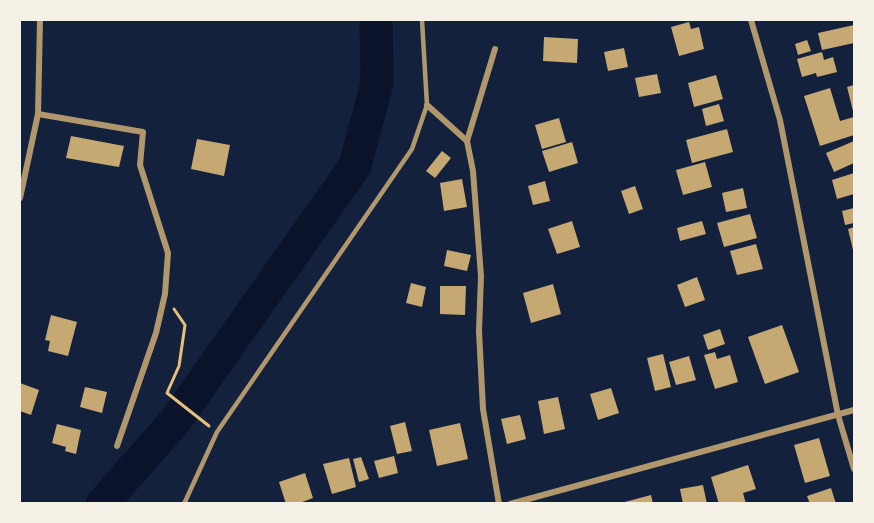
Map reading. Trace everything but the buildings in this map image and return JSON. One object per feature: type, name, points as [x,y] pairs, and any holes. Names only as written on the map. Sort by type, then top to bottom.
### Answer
[{"type":"street","points":[[20,198],[38,114],[40,20]]},
{"type":"street","points":[[751,20],[780,120],[838,415],[855,469]]},
{"type":"street","points":[[495,49],[467,141],[478,216],[483,409],[499,504]]},
{"type":"street","points":[[427,105],[467,141]]},
{"type":"street","points":[[38,114],[143,132],[140,165],[168,253],[165,294],[156,333],[117,446]]},
{"type":"street","points":[[510,504],[855,410]]},
{"type":"lane","points":[[184,504],[217,432],[412,149],[427,105],[422,20]]},
{"type":"path","points":[[165,294],[184,325],[179,366],[167,393],[199,418]]},
{"type":"waterway","points":[[102,504],[176,420],[355,166],[377,83],[376,20]]}]
